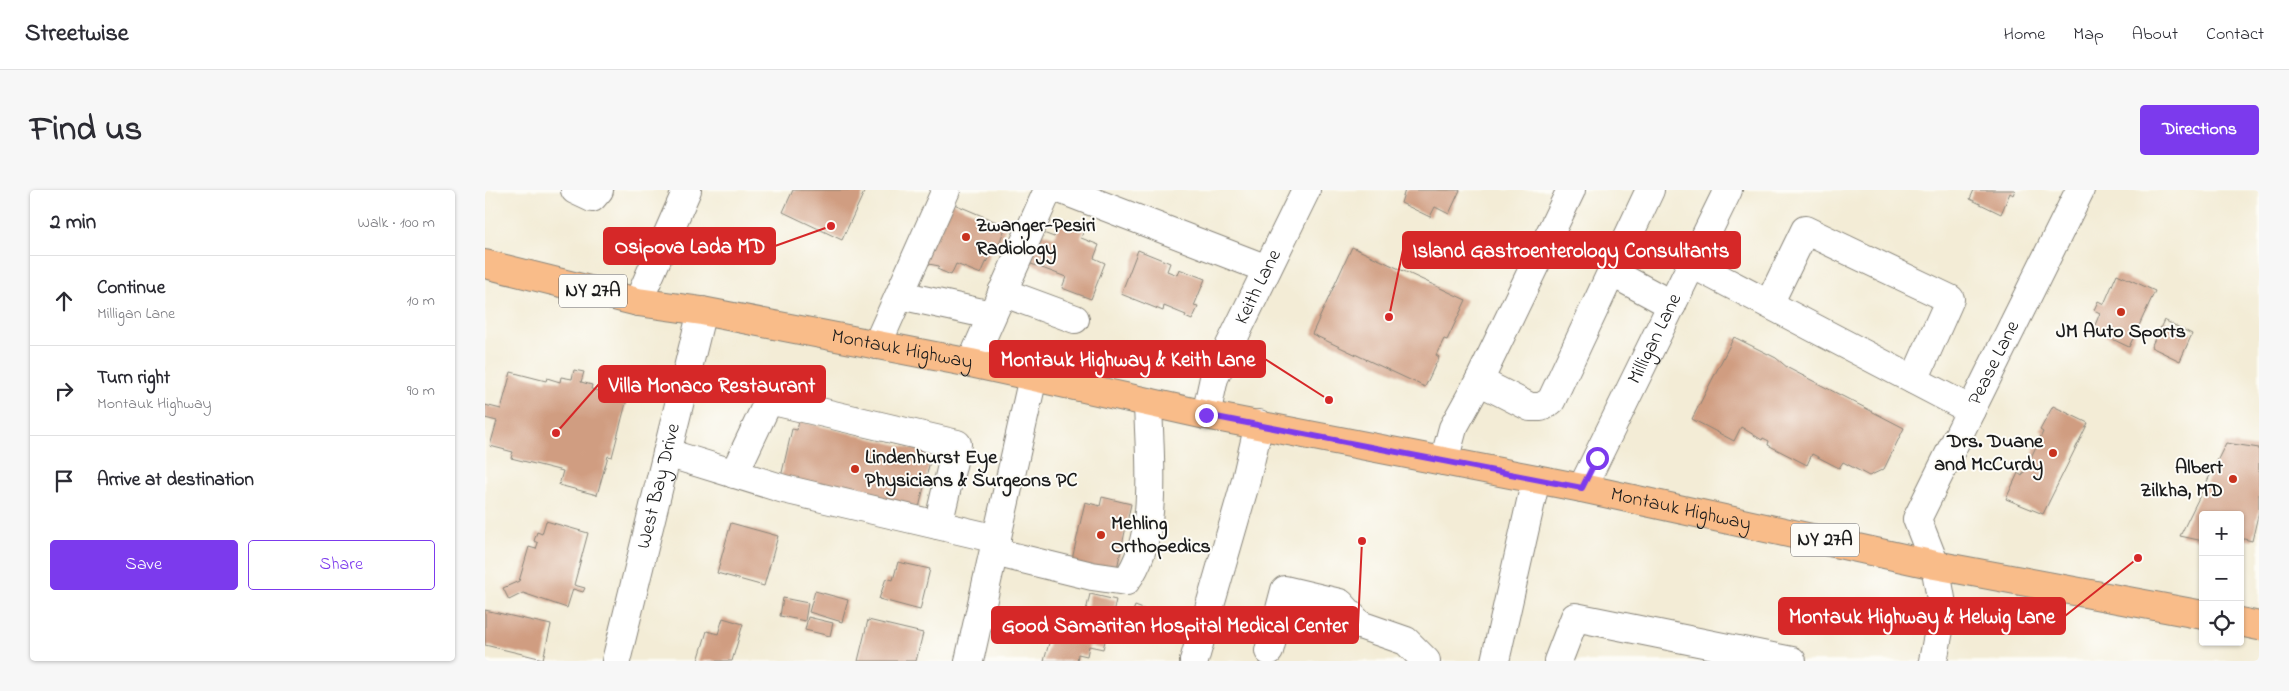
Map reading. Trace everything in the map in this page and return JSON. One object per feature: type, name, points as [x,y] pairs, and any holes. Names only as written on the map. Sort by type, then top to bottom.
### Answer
[{"type":"main road","name":"Montauk Highway","points":[[485,264],[638,302],[702,311],[971,363],[1206,415],[1582,488],[1935,565],[2199,613]]},
{"type":"main road","points":[[2244,623],[2259,626]]},
{"type":"street","points":[[575,190],[592,198],[599,190]]},
{"type":"street","points":[[638,302],[687,190]]},
{"type":"street","points":[[877,345],[946,190]]},
{"type":"street","points":[[971,363],[1048,190]]},
{"type":"street","points":[[1062,190],[1267,269]]},
{"type":"street","name":"Keith Lane","points":[[1206,415],[1214,378],[1306,190]]},
{"type":"street","points":[[1444,460],[1453,428],[1479,380],[1571,190]]},
{"type":"street","points":[[1479,380],[1530,406],[1541,408],[1551,401],[1650,190]]},
{"type":"street","name":"Milligan Lane","points":[[1582,488],[1728,190]]},
{"type":"street","name":"Pease Lane","points":[[1933,661],[1943,610],[1935,565],[1917,519],[2080,190]]},
{"type":"street","points":[[1769,304],[1805,230],[1950,299],[1914,380]]},
{"type":"street","points":[[1692,264],[1971,410]]},
{"type":"street","points":[[1611,272],[1672,305]]},
{"type":"street","points":[[900,295],[997,303],[1075,319]]},
{"type":"street","name":"West Bay Drive","points":[[616,661],[702,311]]},
{"type":"street","points":[[969,661],[1033,378]]},
{"type":"street","points":[[734,474],[769,400],[957,444],[938,525]]},
{"type":"street","points":[[667,453],[784,489],[938,525],[1092,576],[1125,581],[1136,567],[1147,536],[1149,492],[1148,402]]},
{"type":"street","points":[[1195,661],[1245,484],[1259,424]]},
{"type":"street","points":[[1495,661],[1537,479]]},
{"type":"street","points":[[1269,651],[1285,590],[1340,603],[1360,625],[1406,641],[1426,661]]},
{"type":"street","points":[[1558,661],[1575,617],[1792,661]]},
{"type":"building","points":[[793,190],[865,190],[842,240],[783,212]]},
{"type":"building","points":[[1405,190],[1460,190],[1449,214],[1435,207],[1430,217],[1401,203]]},
{"type":"building","points":[[1974,190],[2015,190],[2013,195],[2010,193],[2001,214],[1970,199]]},
{"type":"building","name":"Zwanger-Pesiri Radiology","points":[[947,201],[1006,226],[996,251],[992,249],[981,274],[956,264],[951,275],[937,269],[939,266],[919,262]]},
{"type":"building","points":[[1060,221],[1084,230],[1081,238],[1099,245],[1094,258],[1105,263],[1091,299],[1062,288],[1066,277],[1026,262],[1038,231],[1054,237]]},
{"type":"building","points":[[1352,247],[1466,300],[1447,340],[1444,339],[1436,355],[1439,357],[1425,387],[1312,334]]},
{"type":"building","points":[[1138,250],[1170,263],[1167,271],[1177,275],[1179,269],[1205,279],[1194,306],[1198,307],[1192,320],[1185,317],[1186,315],[1164,306],[1163,311],[1121,294]]},
{"type":"building","name":"JM Auto Sports","points":[[2117,274],[2155,291],[2129,347],[2093,330],[2100,313],[2094,310],[2098,301],[2104,304]]},
{"type":"building","points":[[2164,320],[2192,334],[2180,361],[2151,347]]},
{"type":"building","points":[[1734,337],[1776,358],[1788,368],[1904,428],[1884,469],[1869,476],[1843,462],[1839,468],[1812,454],[1807,465],[1768,445],[1769,441],[1763,438],[1762,440],[1741,427],[1734,441],[1692,419]]},
{"type":"building","points":[[574,370],[584,372],[581,382],[592,385],[591,389],[616,396],[617,389],[625,391],[624,398],[627,399],[612,457],[608,456],[597,495],[559,485],[563,471],[511,458],[513,452],[490,446],[497,421],[485,418],[485,405],[501,409],[511,372],[546,381],[547,378],[560,382],[561,377],[572,379]]},
{"type":"building","name":"Drs. Duane and McCurdy","points":[[2053,406],[2088,423],[2043,514],[2006,499],[2018,473],[2022,476],[2043,432],[2040,430]]},
{"type":"building","name":"Lindenhurst Eye Physicians & Surgeons PC","points":[[799,421],[927,452],[925,460],[930,461],[919,508],[781,477],[792,429],[797,430]]},
{"type":"building","name":"Albert Zilkha, MD","points":[[2226,443],[2259,448],[2259,511],[2252,541],[2244,539],[2244,511],[2199,511],[2199,540],[2180,536]]},
{"type":"building","name":"Mehling Orthopedics","points":[[1102,497],[1131,504],[1116,573],[1071,564],[1085,502],[1100,506]]},
{"type":"building","points":[[546,521],[588,533],[574,585],[585,588],[583,592],[573,589],[567,608],[523,593],[509,600],[503,588],[519,581],[529,547],[536,549],[538,543],[534,541],[537,532],[542,534]]},
{"type":"building","points":[[731,523],[778,536],[764,586],[717,573]]},
{"type":"building","points":[[898,562],[930,569],[920,610],[879,599],[886,578],[893,580]]},
{"type":"building","points":[[815,591],[848,600],[842,622],[809,612]]},
{"type":"building","points":[[1090,594],[1116,600],[1112,617],[1086,611]]},
{"type":"building","points":[[783,598],[808,603],[805,621],[780,616]]},
{"type":"building","points":[[1135,606],[1162,616],[1155,634],[1128,624]]},
{"type":"building","points":[[485,610],[551,625],[543,659],[485,645]]},
{"type":"building","points":[[808,617],[833,623],[830,636],[805,630]]},
{"type":"building","points":[[1054,617],[1108,629],[1103,649],[1089,646],[1087,656],[1078,654],[1077,661],[1044,661],[1049,643],[1043,641],[1045,634],[1051,635]]},
{"type":"building","points":[[723,618],[743,624],[732,661],[698,661],[707,631],[718,634]]},
{"type":"building","points":[[868,620],[923,633],[916,661],[858,661]]},
{"type":"place","name":"Osipova Lada MD","points":[[831,226]]},
{"type":"place","name":"Zwanger-Pesiri Radiology","points":[[966,237]]},
{"type":"place","name":"JM Auto Sports","points":[[2121,312]]},
{"type":"place","name":"Island Gastroenterology Consultants","points":[[1389,317]]},
{"type":"place","name":"Montauk Highway & Keith Lane","points":[[1329,400]]},
{"type":"place","name":"Villa Monaco Restaurant","points":[[556,433]]},
{"type":"place","name":"Drs. Duane and McCurdy","points":[[2053,453]]},
{"type":"place","name":"Lindenhurst Eye Physicians & Surgeons PC","points":[[855,469]]},
{"type":"place","name":"Albert Zilkha, MD","points":[[2233,479]]},
{"type":"place","name":"Mehling Orthopedics","points":[[1101,535]]},
{"type":"place","name":"Good Samaritan Hospital Medical Center","points":[[1362,541]]},
{"type":"place","name":"Montauk Highway & Helwig Lane","points":[[2138,558]]},
{"type":"route","points":[[1206,415],[1582,488],[1597,458]]}]
